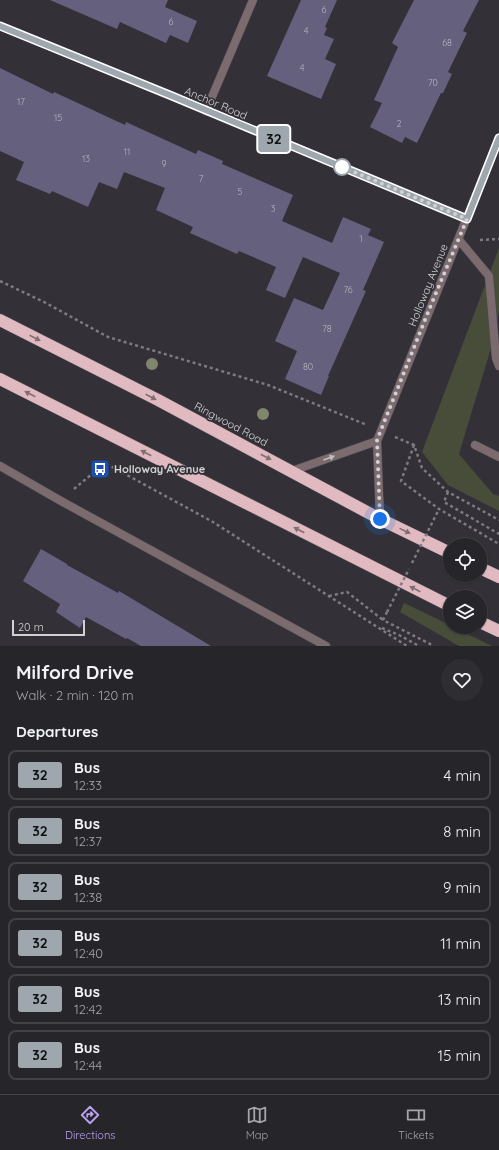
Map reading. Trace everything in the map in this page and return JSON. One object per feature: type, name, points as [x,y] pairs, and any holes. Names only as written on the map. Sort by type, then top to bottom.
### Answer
[{"type":"highway","name":"Ringwood Road","points":[[0,320],[158,400],[380,519],[443,550]]},
{"type":"highway","points":[[0,379],[443,602]]},
{"type":"highway","points":[[487,571],[499,577]]},
{"type":"highway","points":[[487,625],[499,631]]},
{"type":"street","points":[[206,111],[253,0]]},
{"type":"street","name":"Anchor Road","points":[[0,26],[467,219]]},
{"type":"street","name":"Holloway Avenue","points":[[380,519],[377,440],[499,138]]},
{"type":"street","points":[[458,240],[489,276],[496,358],[499,366]]},
{"type":"street","points":[[292,471],[377,440]]},
{"type":"street","points":[[475,445],[499,457]]},
{"type":"street","points":[[0,466],[60,501],[326,646]]},
{"type":"path","points":[[0,280],[108,337],[268,385],[414,445],[422,468],[448,492],[499,520]]},
{"type":"path","points":[[414,445],[401,481],[439,509],[499,544]]},
{"type":"path","points":[[60,501],[105,463],[213,522],[407,646]]},
{"type":"path","points":[[448,492],[444,502],[499,534]]},
{"type":"path","points":[[412,563],[439,509]]},
{"type":"path","points":[[383,620],[409,570]]},
{"type":"path","points":[[329,596],[347,592],[383,620],[434,646]]},
{"type":"path","points":[[377,627],[399,635],[419,646]]},
{"type":"green space","points":[[499,248],[499,310],[495,335],[459,454],[493,494],[499,496],[499,511],[448,485],[422,452]]},
{"type":"green space","points":[[404,603],[443,622],[443,634],[467,634],[492,646],[459,646],[400,612]]},
{"type":"building","points":[[50,0],[168,0],[165,7],[197,21],[188,43],[170,35],[166,43],[120,22],[117,29]]},
{"type":"building","points":[[301,0],[337,0],[325,27],[327,28],[324,35],[334,39],[325,59],[336,64],[321,99],[267,76]]},
{"type":"building","points":[[414,0],[479,0],[463,31],[467,33],[448,72],[452,74],[443,93],[441,93],[417,143],[405,137],[402,143],[370,127],[382,103],[374,100],[398,47],[392,43]]},
{"type":"building","points":[[0,68],[53,94],[54,92],[125,125],[126,122],[196,154],[198,150],[223,161],[222,164],[293,195],[282,221],[332,243],[343,217],[371,229],[368,235],[384,242],[363,290],[366,291],[321,395],[285,379],[297,351],[275,341],[294,298],[323,310],[340,273],[303,257],[285,298],[266,290],[276,267],[239,251],[237,254],[190,233],[193,227],[156,210],[165,188],[124,172],[117,189],[99,182],[88,207],[52,191],[50,194],[16,180],[24,162],[0,151]]},
{"type":"building","points":[[41,549],[118,593],[119,591],[211,646],[141,646],[86,617],[80,628],[56,612],[60,604],[23,581]]},
{"type":"bus line","name":"32","points":[[0,26],[467,219],[499,138]]},
{"type":"place","name":"Holloway Avenue","points":[[100,469]]},
{"type":"route","points":[[342,167],[467,219],[377,440],[380,519]]}]
